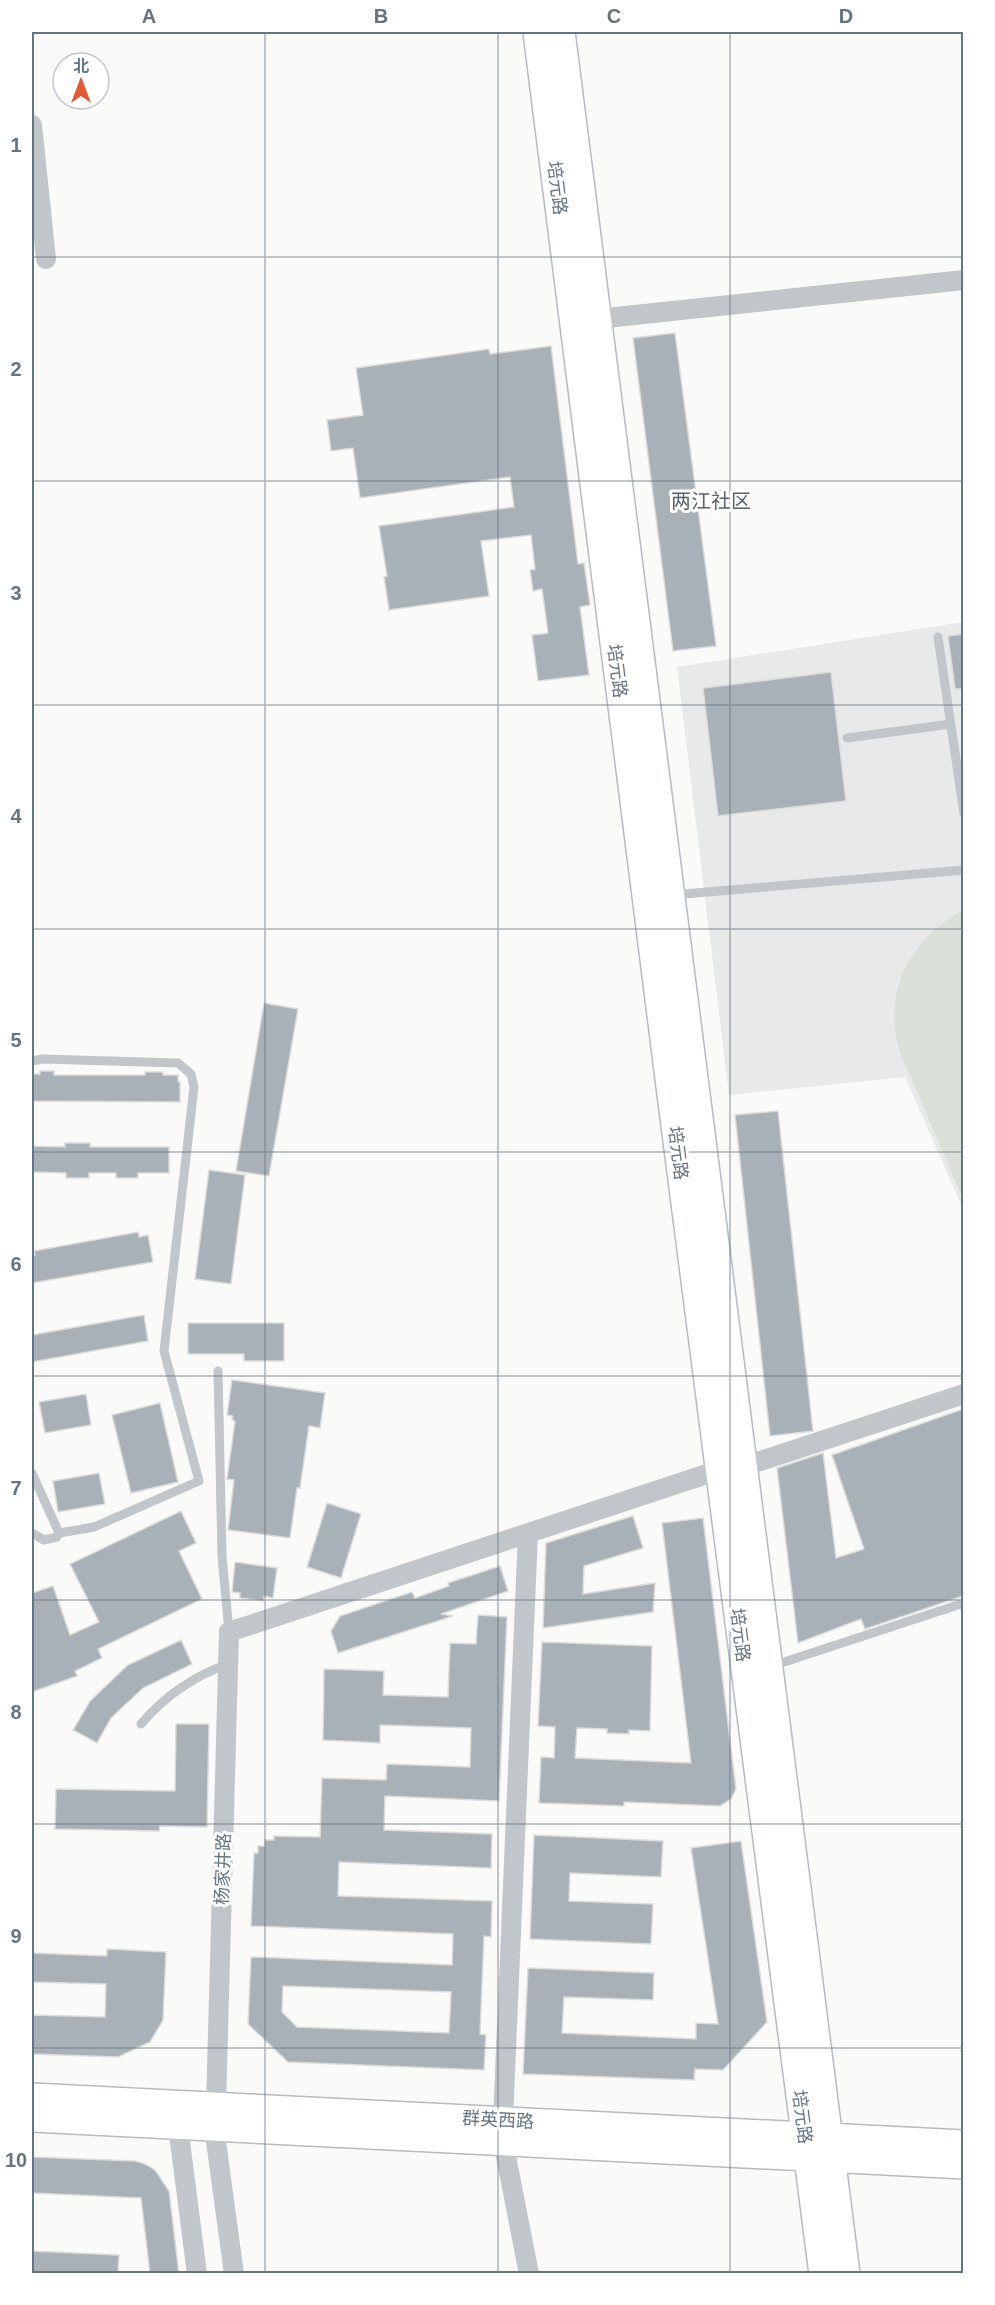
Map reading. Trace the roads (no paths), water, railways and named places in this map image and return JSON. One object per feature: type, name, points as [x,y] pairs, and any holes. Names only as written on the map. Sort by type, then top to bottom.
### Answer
[{"type":"main road","name":"培元路","points":[[537,32],[730,1468],[818,2147],[846,2274]]},
{"type":"main road","name":"培元路","points":[[561,32],[669,895],[730,1468],[768,1668],[818,2147],[823,2274]]},
{"type":"main road","name":"群英西路","points":[[32,2097],[215,2117],[818,2147],[963,2165]]},
{"type":"main road","name":"群英西路","points":[[32,2118],[178,2126],[215,2117]]},
{"type":"main road","name":"群英西路","points":[[818,2147],[963,2144]]},
{"type":"street","points":[[32,125],[46,259]]},
{"type":"street","points":[[597,319],[963,279]]},
{"type":"street","points":[[229,1632],[528,1533],[963,1394]]},
{"type":"street","points":[[528,1533],[503,2130],[530,2274]]},
{"type":"street","name":"杨家井路","points":[[229,1632],[215,2117],[234,2274]]},
{"type":"street","points":[[178,2126],[198,2274]]},
{"type":"lane","points":[[938,637],[963,814]]},
{"type":"lane","points":[[847,738],[951,724]]},
{"type":"lane","points":[[669,895],[963,870]]},
{"type":"lane","points":[[32,1061],[43,1059],[178,1063],[191,1074],[194,1087],[164,1351],[199,1481],[94,1527],[59,1533],[57,1537],[44,1540],[32,1533]]},
{"type":"lane","points":[[219,1371],[222,1556],[229,1632]]},
{"type":"lane","points":[[32,1473],[59,1533]]},
{"type":"lane","points":[[768,1668],[963,1603]]},
{"type":"lane","points":[[141,1724],[158,1704],[191,1681],[228,1664]]},
{"type":"district","name":"两江社区","points":[[711,501]]}]
